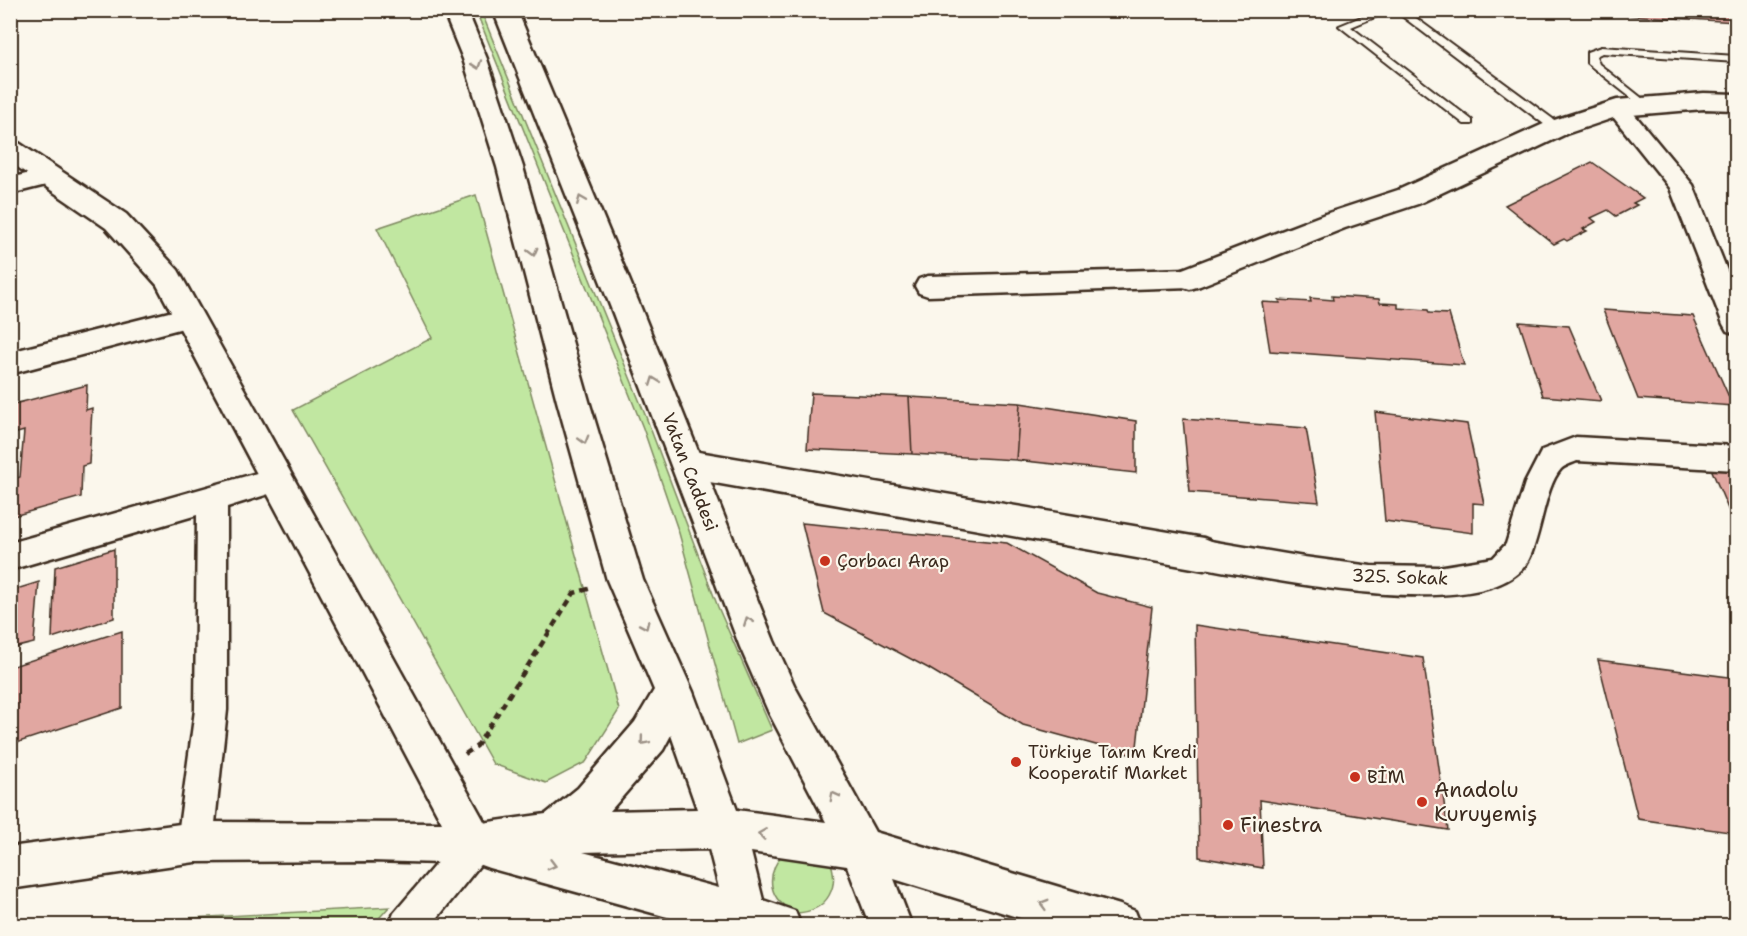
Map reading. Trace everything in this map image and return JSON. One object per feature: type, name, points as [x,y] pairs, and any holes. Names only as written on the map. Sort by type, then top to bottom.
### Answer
[{"type":"main road","points":[[455,10],[475,59],[510,167],[573,401],[625,580],[674,692],[759,923]]},
{"type":"main road","name":"Vatan Caddesi","points":[[504,10],[687,464],[758,647],[782,700],[861,848],[891,926]]},
{"type":"main road","points":[[1190,278],[1335,221],[1408,197],[1557,128],[1617,108],[1704,101],[1737,102]]},
{"type":"main road","points":[[10,149],[116,221],[168,278],[475,844],[759,923]]},
{"type":"main road","points":[[687,464],[1204,554]]},
{"type":"main road","points":[[555,833],[592,802],[649,736],[674,692]]},
{"type":"main road","points":[[10,868],[195,842],[372,841],[475,844],[555,833],[724,828],[861,848],[1120,926]]},
{"type":"street","points":[[1617,108],[1681,185],[1737,324]]},
{"type":"street","points":[[10,186],[51,176]]},
{"type":"street","points":[[928,286],[1190,278]]},
{"type":"street","points":[[10,363],[189,317]]},
{"type":"street","name":"325. Sokak","points":[[1204,554],[1332,574],[1392,580],[1436,582],[1482,575],[1506,567],[1518,550],[1539,484],[1552,459],[1576,449],[1737,458]]},
{"type":"street","points":[[10,557],[278,479]]},
{"type":"street","points":[[195,842],[212,710],[212,498]]},
{"type":"street","points":[[407,926],[475,844]]},
{"type":"lane","points":[[1388,10],[1344,26],[1468,122]]},
{"type":"lane","points":[[1398,10],[1557,128]]},
{"type":"lane","points":[[1644,105],[1594,66],[1591,54],[1601,50],[1737,59]]},
{"type":"path","points":[[438,774],[477,746],[574,593],[625,580]]},
{"type":"green space","points":[[476,11],[481,11],[646,417],[718,607],[772,730],[737,744],[679,533],[643,428]]},
{"type":"green space","points":[[476,195],[619,710],[586,762],[546,783],[493,764],[293,410],[432,338],[377,228]]},
{"type":"green space","points":[[784,852],[829,858],[832,868],[832,887],[824,902],[817,908],[797,913],[787,908],[775,895],[772,879],[778,861]]},
{"type":"green space","points":[[389,907],[373,925],[66,925]]},
{"type":"building","points":[[1544,10],[1736,10],[1736,22]]},
{"type":"building","points":[[1592,162],[1643,198],[1633,203],[1637,205],[1616,216],[1608,210],[1591,218],[1596,222],[1583,229],[1587,231],[1567,241],[1564,239],[1554,244],[1505,205]]},
{"type":"building","points":[[1332,296],[1379,299],[1380,303],[1398,304],[1398,308],[1449,314],[1464,365],[1270,351],[1262,302],[1280,303],[1279,300],[1311,302],[1310,298],[1333,300]]},
{"type":"building","points":[[1603,310],[1693,316],[1733,406],[1638,399]]},
{"type":"building","points":[[1519,322],[1569,326],[1601,401],[1543,396]]},
{"type":"building","points":[[87,385],[86,410],[92,408],[89,464],[82,466],[81,497],[10,517],[10,480],[20,477],[24,431],[10,435],[10,405]]},
{"type":"building","points":[[811,393],[909,397],[912,454],[807,449]]},
{"type":"building","points":[[909,397],[1020,403],[1016,460],[912,454]]},
{"type":"building","points":[[1020,403],[1136,421],[1136,473],[1016,460]]},
{"type":"building","points":[[1375,412],[1467,424],[1484,504],[1473,503],[1473,533],[1385,521]]},
{"type":"building","points":[[1183,419],[1306,428],[1319,502],[1190,492]]},
{"type":"building","points":[[1710,466],[1736,468],[1736,528]]},
{"type":"building","points":[[802,523],[1007,543],[1097,593],[1152,607],[1136,756],[1023,725],[928,668],[824,613]]},
{"type":"building","points":[[114,549],[114,618],[52,638],[55,567]]},
{"type":"building","points":[[39,582],[34,643],[10,649],[10,591]]},
{"type":"building","points":[[1195,625],[1423,658],[1448,830],[1260,800],[1263,868],[1199,857]]},
{"type":"building","points":[[122,631],[122,708],[10,745],[10,667]]},
{"type":"building","points":[[1598,660],[1736,678],[1736,833],[1638,819]]},
{"type":"place","name":"Çorbacı Arap","points":[[825,561]]},
{"type":"place","name":"Türkiye Tarım Kredi Kooperatif Market","points":[[1016,762]]},
{"type":"place","name":"BİM","points":[[1355,777]]},
{"type":"place","name":"Anadolu Kuruyemiş","points":[[1422,802]]},
{"type":"place","name":"Finestra","points":[[1228,825]]}]
